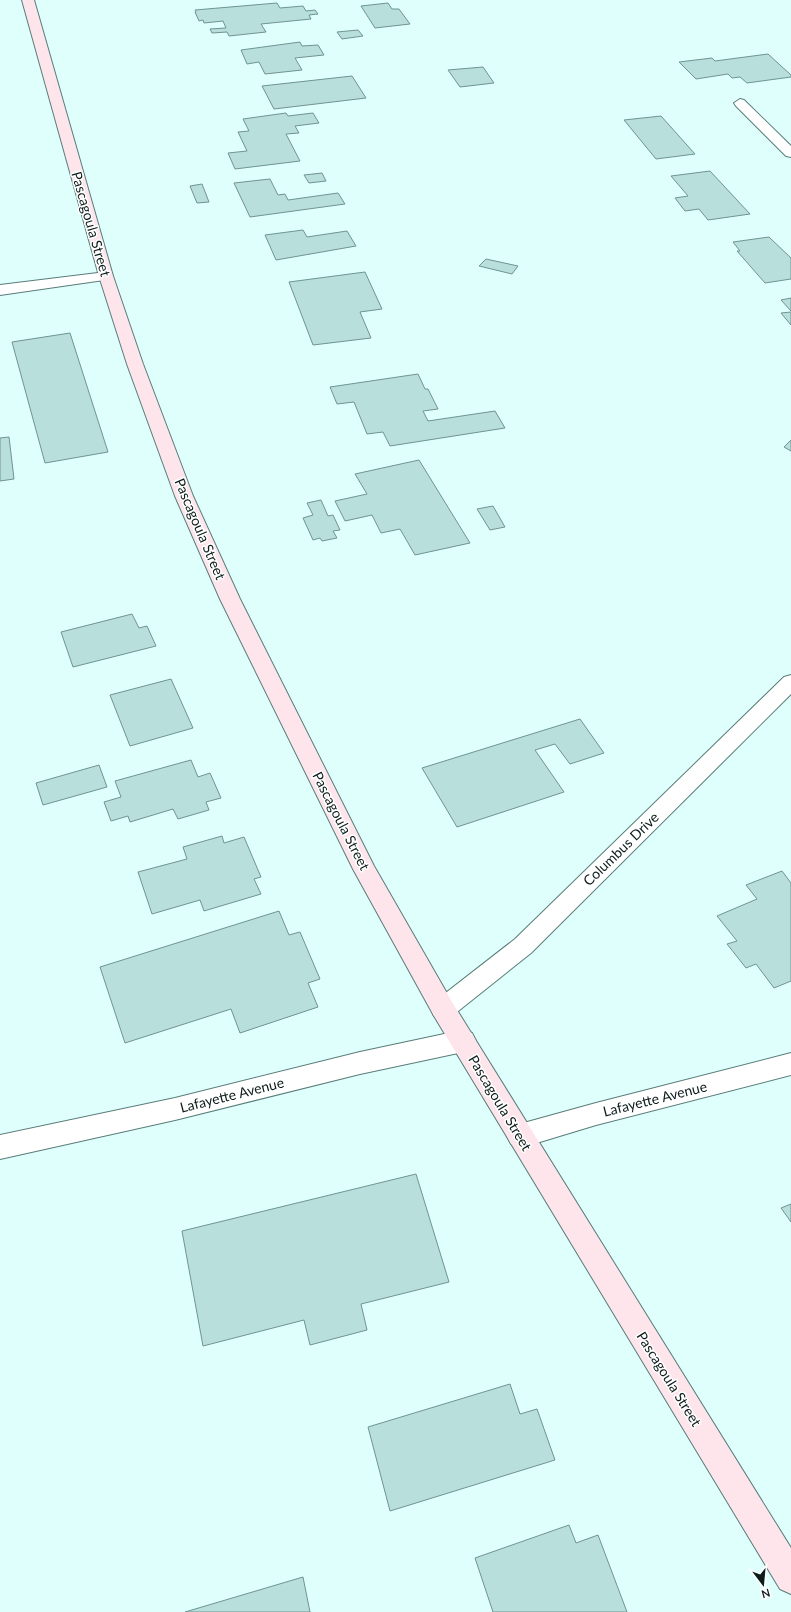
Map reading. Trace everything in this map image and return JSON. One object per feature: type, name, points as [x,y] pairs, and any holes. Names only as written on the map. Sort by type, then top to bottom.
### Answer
[{"type":"street","name":"Pascagoula Street","points":[[28,0],[106,276],[135,364],[184,496],[230,599],[364,869],[444,1009],[520,1136],[791,1578]]},
{"type":"street","points":[[740,103],[791,153]]},
{"type":"street","points":[[0,290],[106,276]]},
{"type":"street","name":"Columbus Drive","points":[[444,1009],[523,946],[791,682]]},
{"type":"street","name":"Lafayette Avenue","points":[[0,1147],[175,1108],[360,1063],[463,1041]]},
{"type":"street","name":"Lafayette Avenue","points":[[520,1136],[596,1114],[791,1064]]},
{"type":"building","points":[[277,3],[280,8],[303,6],[306,11],[315,10],[318,14],[309,15],[311,19],[261,24],[266,32],[229,36],[227,32],[212,33],[210,29],[226,28],[223,21],[204,23],[203,20],[199,21],[195,12],[195,10]]},
{"type":"building","points":[[388,3],[392,9],[399,9],[410,24],[375,28],[361,6]]},
{"type":"building","points":[[358,30],[363,36],[342,39],[337,32]]},
{"type":"building","points":[[300,42],[302,46],[318,45],[324,55],[295,58],[302,70],[265,74],[259,62],[247,64],[241,50]]},
{"type":"building","points":[[768,54],[791,75],[791,77],[747,83],[740,77],[732,78],[728,74],[696,79],[679,62],[712,58],[715,61]]},
{"type":"building","points":[[483,67],[494,83],[460,87],[448,70]]},
{"type":"building","points":[[352,76],[366,98],[274,109],[262,86]]},
{"type":"building","points":[[286,113],[288,116],[313,113],[319,123],[295,126],[299,133],[286,134],[300,161],[235,169],[228,153],[247,151],[238,132],[249,131],[243,119]]},
{"type":"building","points":[[661,116],[695,154],[656,159],[624,120]]},
{"type":"building","points":[[710,171],[750,214],[708,220],[699,209],[685,211],[675,198],[688,196],[671,176]]},
{"type":"building","points":[[322,173],[326,181],[309,183],[304,175]]},
{"type":"building","points":[[270,179],[278,195],[285,194],[288,200],[338,193],[345,204],[250,217],[234,183]]},
{"type":"building","points":[[202,184],[209,202],[197,203],[190,186]]},
{"type":"building","points":[[303,230],[307,237],[347,231],[356,246],[276,260],[265,235]]},
{"type":"building","points":[[769,237],[791,258],[791,279],[765,283],[737,251],[740,251],[733,242]]},
{"type":"building","points":[[486,259],[518,266],[512,274],[479,266]]},
{"type":"building","points":[[365,272],[382,309],[360,312],[371,338],[313,345],[289,282]]},
{"type":"building","points":[[791,298],[791,311],[781,300]]},
{"type":"building","points":[[791,312],[791,325],[781,313]]},
{"type":"building","points":[[70,333],[108,452],[45,463],[12,342]]},
{"type":"building","points":[[418,374],[425,389],[428,389],[438,409],[423,411],[428,421],[495,411],[505,428],[390,446],[383,432],[367,434],[354,402],[337,404],[330,387]]},
{"type":"building","points":[[9,437],[14,479],[0,481],[0,438]]},
{"type":"building","points":[[791,440],[791,451],[784,447]]},
{"type":"building","points":[[419,460],[470,543],[415,555],[400,529],[381,533],[372,515],[345,521],[335,501],[367,494],[355,474]]},
{"type":"building","points":[[321,500],[328,516],[333,515],[340,530],[333,531],[337,538],[322,541],[320,538],[313,540],[303,518],[313,515],[307,503]]},
{"type":"building","points":[[493,506],[505,527],[490,530],[477,509]]},
{"type":"building","points":[[132,614],[139,628],[147,626],[156,646],[73,667],[61,632]]},
{"type":"building","points":[[171,679],[193,728],[130,746],[110,695]]},
{"type":"building","points":[[580,719],[604,753],[570,764],[555,744],[535,750],[564,792],[457,827],[422,768]]},
{"type":"building","points":[[191,760],[198,777],[210,773],[221,798],[206,802],[209,810],[178,819],[173,809],[130,822],[128,816],[111,821],[104,802],[121,797],[115,781]]},
{"type":"building","points":[[99,765],[107,787],[43,805],[36,783]]},
{"type":"building","points":[[222,836],[224,843],[244,837],[261,877],[254,879],[261,894],[204,911],[200,900],[152,914],[138,872],[187,859],[183,847]]},
{"type":"building","points":[[782,871],[791,883],[791,981],[774,988],[756,964],[746,968],[727,944],[737,941],[717,916],[757,899],[746,885]]},
{"type":"building","points":[[279,911],[289,935],[300,932],[320,979],[308,983],[318,1007],[240,1033],[231,1009],[125,1043],[100,967]]},
{"type":"building","points":[[416,1174],[449,1282],[361,1304],[367,1330],[310,1345],[304,1320],[203,1346],[182,1231]]},
{"type":"building","points":[[791,1204],[791,1222],[781,1208]]},
{"type":"building","points":[[510,1384],[520,1414],[537,1409],[555,1460],[390,1511],[368,1427]]},
{"type":"building","points":[[569,1525],[576,1543],[598,1535],[627,1612],[493,1612],[475,1558]]},
{"type":"building","points":[[303,1577],[310,1612],[185,1612]]}]
